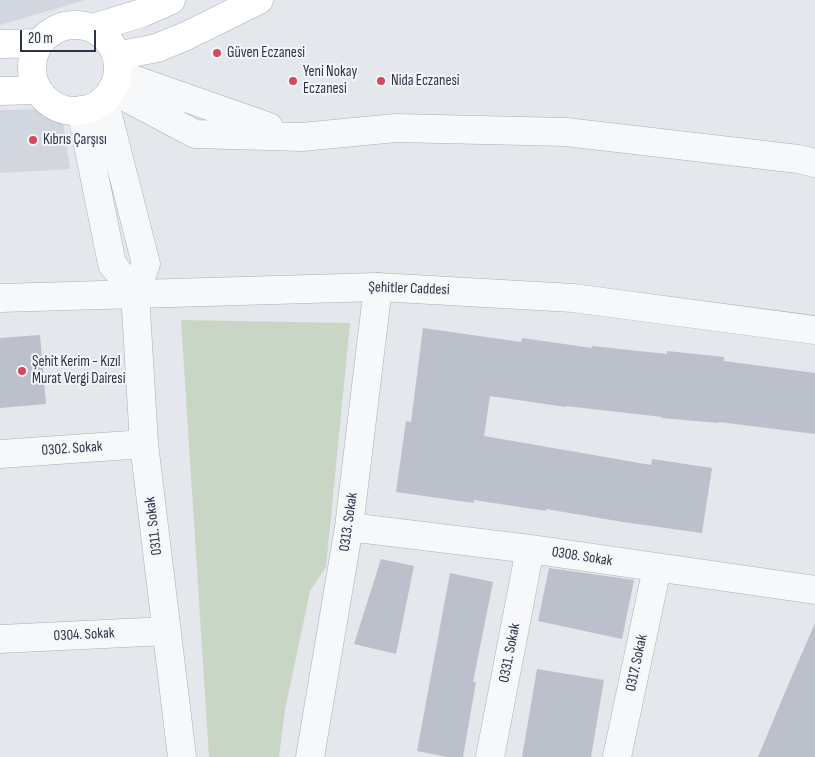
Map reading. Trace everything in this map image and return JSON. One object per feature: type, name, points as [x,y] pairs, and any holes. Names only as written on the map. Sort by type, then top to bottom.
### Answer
[{"type":"main road","points":[[93,28],[142,14],[171,0]]},
{"type":"main road","points":[[106,86],[111,44],[93,28],[81,25],[64,26],[48,34],[34,54],[32,66],[33,79],[38,90],[44,98],[57,107],[71,111],[106,86],[157,48],[259,0]]},
{"type":"main road","points":[[0,44],[40,43]]},
{"type":"main road","points":[[0,91],[38,90]]},
{"type":"street","points":[[106,86],[195,134],[302,137],[396,128],[566,132],[798,159],[815,163]]},
{"type":"street","points":[[106,86],[112,264],[135,293]]},
{"type":"street","name":"Şehitler Caddesi","points":[[0,298],[378,287],[572,298],[815,330]]},
{"type":"street","name":"0313. Sokak","points":[[310,757],[349,527],[378,287]]},
{"type":"street","name":"0311. Sokak","points":[[135,293],[144,444],[182,757]]},
{"type":"street","name":"0302. Sokak","points":[[0,454],[144,444]]},
{"type":"street","name":"0308. Sokak","points":[[349,527],[530,548],[815,590]]},
{"type":"street","name":"0331. Sokak","points":[[490,757],[530,548]]},
{"type":"street","name":"0317. Sokak","points":[[618,757],[657,568]]},
{"type":"street","name":"0304. Sokak","points":[[0,639],[167,631]]},
{"type":"shaded area","points":[[0,0],[85,0],[0,25]]},
{"type":"shaded area","name":"Kıbrıs Çarşısı","points":[[61,109],[70,169],[0,173],[0,110]]},
{"type":"green space","points":[[181,320],[350,323],[326,567],[310,591],[285,710],[279,757],[209,757]]},
{"type":"building","points":[[423,328],[521,342],[522,338],[592,348],[592,346],[667,354],[667,351],[724,357],[724,361],[815,373],[815,434],[719,422],[662,418],[566,407],[490,396],[484,436],[651,465],[652,459],[712,468],[702,533],[546,509],[546,511],[474,500],[474,503],[396,492],[406,421],[411,422]]},
{"type":"building","name":"Şehit Kerim - Kızıl Murat Vergi Dairesi","points":[[40,335],[46,404],[0,408],[0,338]]},
{"type":"building","points":[[381,559],[414,566],[396,654],[354,644]]},
{"type":"building","points":[[549,568],[634,580],[622,639],[538,621]]},
{"type":"building","points":[[450,573],[493,582],[473,682],[476,682],[463,757],[447,757],[417,751]]},
{"type":"building","points":[[815,623],[815,757],[758,757],[783,697]]},
{"type":"building","points":[[537,669],[604,680],[591,757],[522,757]]},
{"type":"place","name":"Güven Eczanesi","points":[[217,53]]},
{"type":"place","name":"Yeni Nokay Eczanesi","points":[[293,81]]},
{"type":"place","name":"Nida Eczanesi","points":[[381,81]]},
{"type":"place","name":"Kıbrıs Çarşısı","points":[[33,140]]},
{"type":"place","name":"Şehit Kerim - Kızıl Murat Vergi Dairesi","points":[[22,371]]}]
